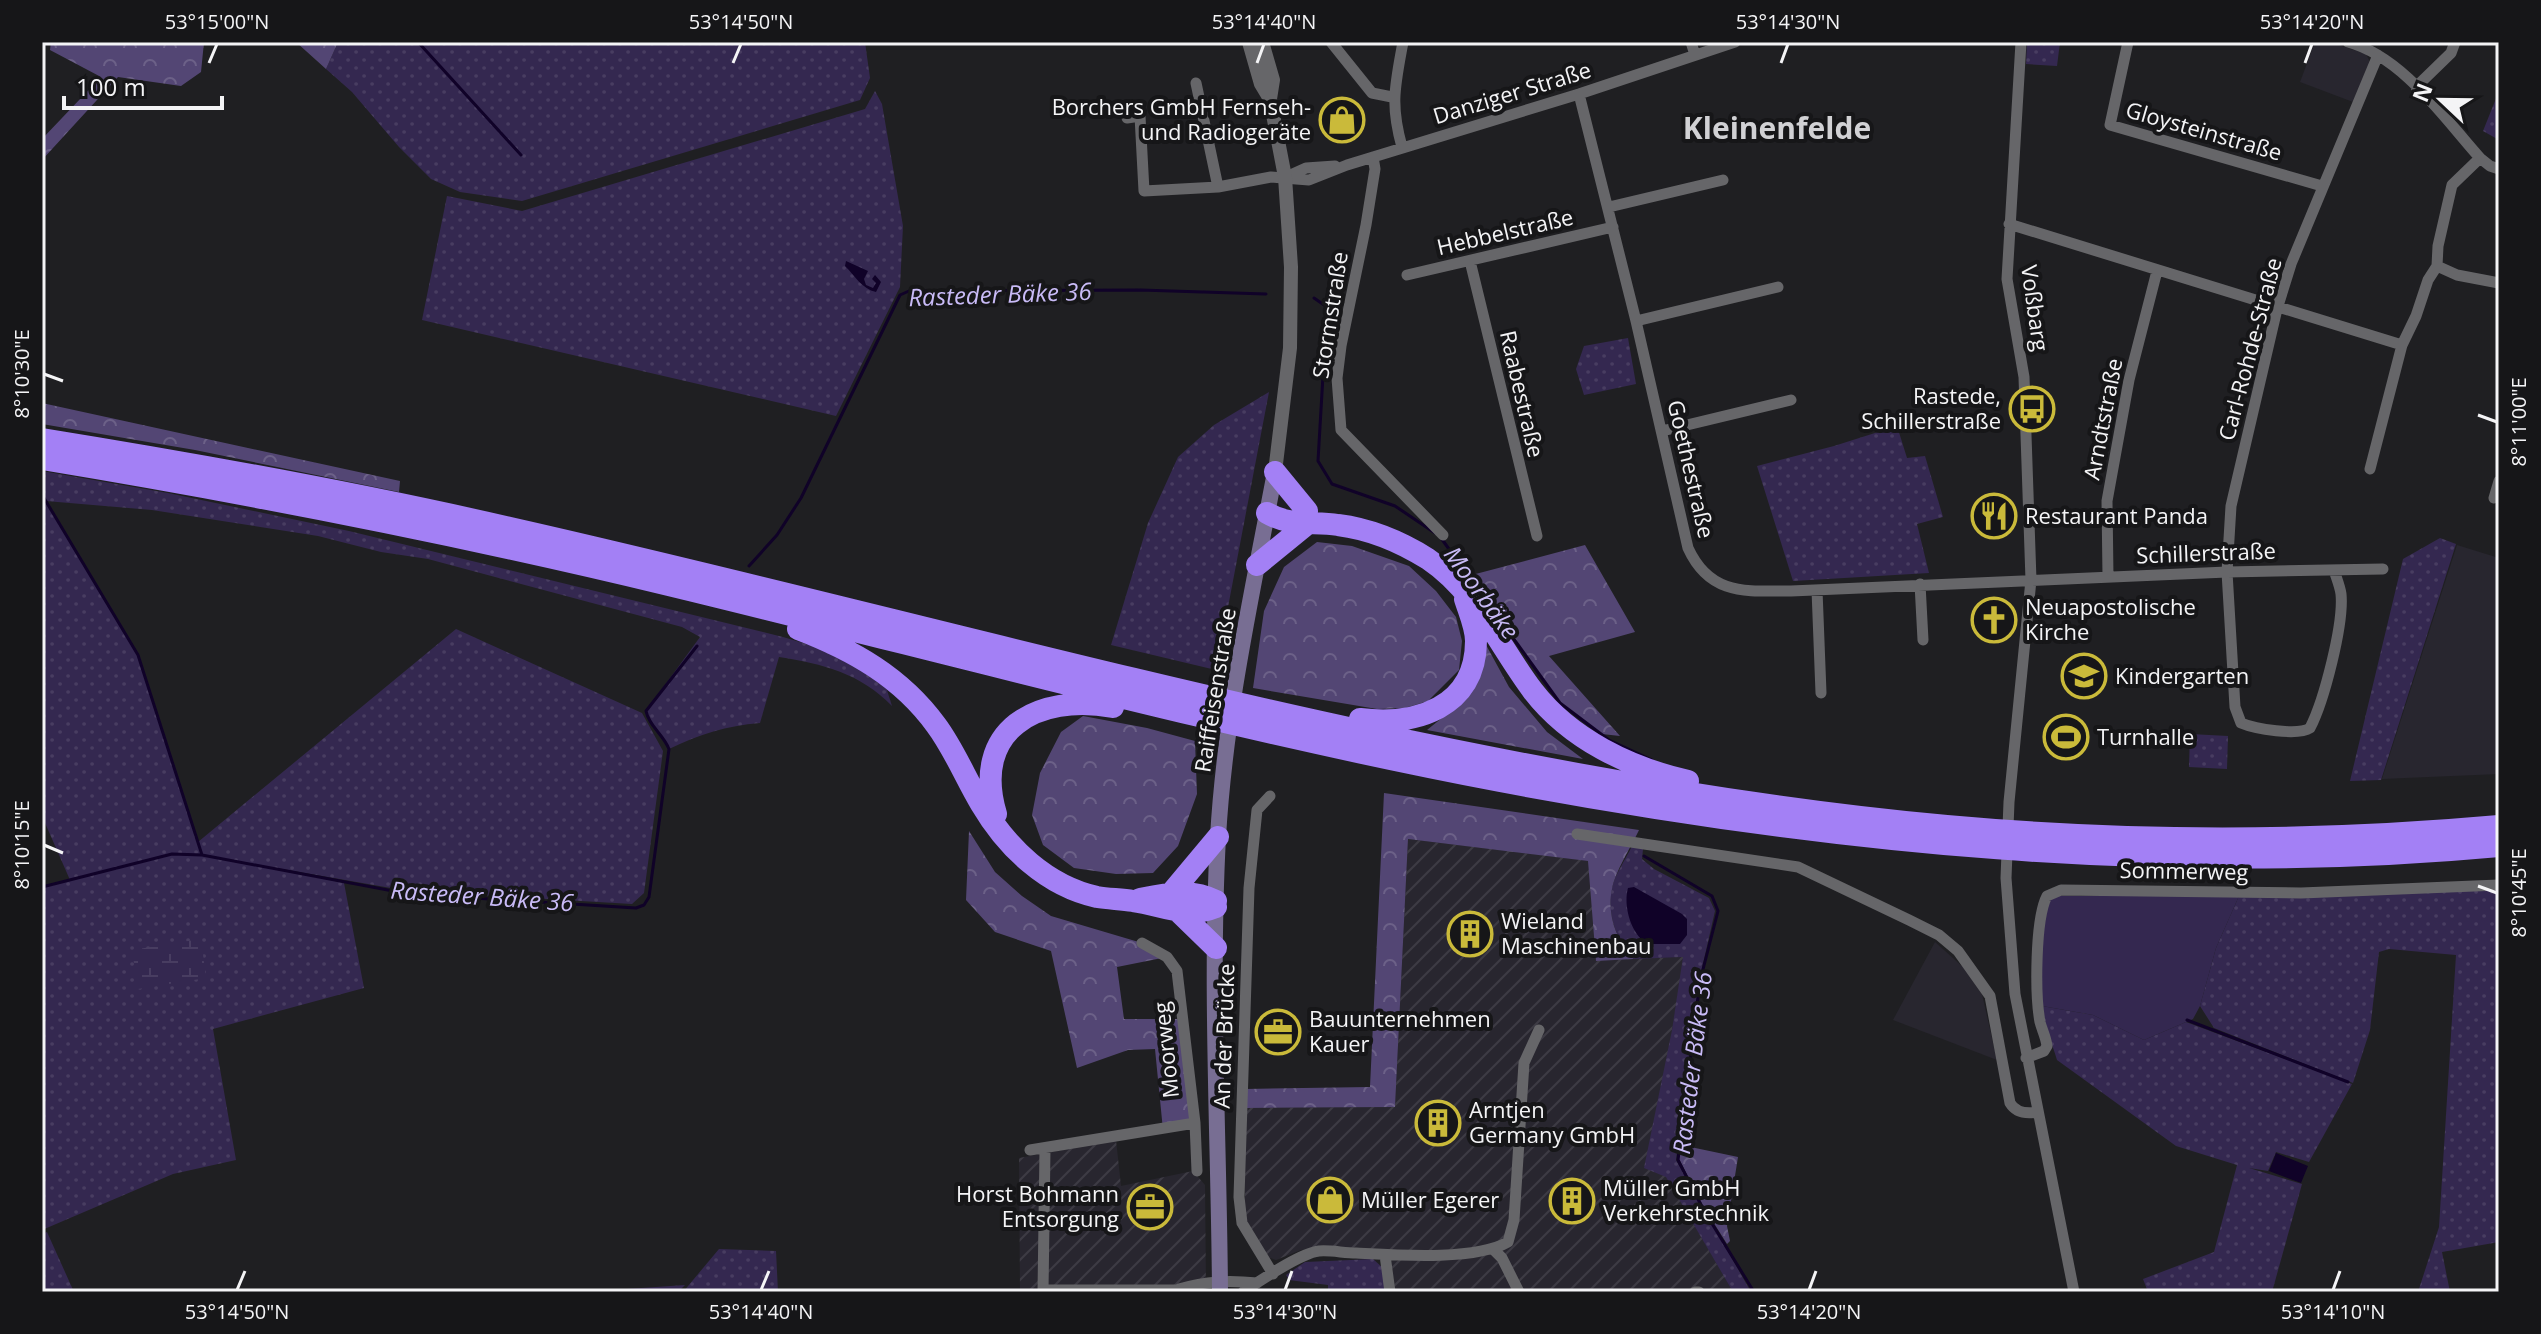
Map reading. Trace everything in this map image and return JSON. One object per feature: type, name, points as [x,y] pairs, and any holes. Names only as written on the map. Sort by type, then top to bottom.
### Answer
[{"type":"highway","points":[[42,439],[354,494],[519,530],[1247,716],[1413,763],[1622,803],[1743,822],[1938,845],[2043,853],[2189,858],[2357,855],[2499,846]]},
{"type":"highway","points":[[42,459],[351,514],[1247,716],[1612,781],[1863,817],[2044,833],[2189,838],[2326,837],[2499,826]]},
{"type":"highway","points":[[1275,472],[1307,518]]},
{"type":"highway","points":[[1268,510],[1277,519],[1307,518],[1401,544],[1431,561],[1482,613],[1534,692],[1555,715],[1605,750],[1636,765],[1675,778],[1759,794],[1843,805],[1863,817]]},
{"type":"highway","points":[[1257,565],[1307,518]]},
{"type":"highway","points":[[667,584],[681,598],[772,619],[828,641],[889,675],[937,726],[983,808],[1025,858],[1054,881],[1094,896],[1176,902],[1206,911],[1216,904]]},
{"type":"highway","points":[[1002,831],[990,791],[993,756],[1011,728],[1026,716],[1045,708],[1079,703],[1102,705],[1204,725],[1247,716],[1273,703],[1344,717],[1393,722],[1412,719],[1442,707],[1463,686],[1474,657],[1476,639],[1462,590]]},
{"type":"highway","points":[[1176,902],[1218,837]]},
{"type":"highway","points":[[1176,902],[1216,948]]},
{"type":"main road","name":"Raiffeisenstraße","points":[[1220,1286],[1216,948],[1218,837],[1224,765],[1239,659],[1275,472]]},
{"type":"street","name":"Raiffeisenstraße","points":[[1249,42],[1261,84],[1270,99]]},
{"type":"street","name":"Raiffeisenstraße","points":[[1262,42],[1273,80],[1270,99],[1285,177],[1291,313],[1286,388],[1275,472]]},
{"type":"street","points":[[1331,42],[1372,93],[1392,97]]},
{"type":"street","points":[[1402,147],[1392,97],[1403,42]]},
{"type":"street","points":[[1691,42],[1695,55]]},
{"type":"street","name":"Danziger Straße","points":[[1127,118],[1140,116],[1144,191],[1218,187],[1285,177],[1309,180],[1402,147],[1579,94],[1735,42]]},
{"type":"street","name":"Voßbarg","points":[[2021,42],[2007,279],[2024,377],[2031,580],[2009,802],[2006,878],[2015,994],[2074,1292]]},
{"type":"street","name":"Gloysteinstraße","points":[[2128,42],[2110,125],[2322,186]]},
{"type":"street","points":[[2348,42],[2393,64],[2480,158],[2499,169]]},
{"type":"street","points":[[2416,87],[2451,53],[2455,42]]},
{"type":"street","name":"Carl-Rohde-Straße","points":[[2334,570],[2341,592],[2338,630],[2314,721],[2308,730],[2298,732],[2252,727],[2238,720],[2227,572],[2231,506],[2277,309],[2322,186],[2378,55]]},
{"type":"street","points":[[1196,83],[1218,187]]},
{"type":"street","name":"Goethestraße","points":[[1579,94],[1609,207],[1688,548],[1704,572],[1715,582],[1745,591],[2031,580]]},
{"type":"street","name":"Stormstraße","points":[[1373,157],[1375,169],[1366,225],[1337,378],[1341,430],[1443,535]]},
{"type":"street","points":[[2370,469],[2402,345],[2428,280],[2437,266],[2438,246],[2452,185],[2480,158]]},
{"type":"street","points":[[1609,207],[1723,180]]},
{"type":"street","points":[[2009,224],[2402,345]]},
{"type":"street","name":"Hebbelstraße","points":[[1407,275],[1613,227]]},
{"type":"street","name":"Raabestraße","points":[[1470,261],[1537,536]]},
{"type":"street","points":[[2437,266],[2457,275],[2499,283]]},
{"type":"street","name":"Arndtstraße","points":[[2108,577],[2107,501],[2129,380],[2157,271]]},
{"type":"street","points":[[1636,321],[1778,287]]},
{"type":"street","points":[[1662,431],[1791,400]]},
{"type":"street","points":[[2494,498],[2499,481]]},
{"type":"street","name":"Schillerstraße","points":[[2031,580],[2383,569]]},
{"type":"street","points":[[1920,584],[1923,640]]},
{"type":"street","points":[[1817,590],[1821,693]]},
{"type":"street","name":"An der Brücke","points":[[1270,796],[1257,810],[1249,888],[1239,1197],[1242,1223],[1273,1274]]},
{"type":"street","points":[[1577,834],[1798,867],[1939,935],[1958,951],[1990,996],[2013,1109],[2038,1112]]},
{"type":"street","name":"Sommerweg","points":[[2026,1058],[2044,1051],[2047,1046],[2039,1006],[2041,907],[2047,896],[2061,890],[2301,893],[2499,885]]},
{"type":"street","name":"Moorweg","points":[[1142,943],[1167,957],[1177,971],[1195,1123],[1197,1171]]},
{"type":"street","points":[[1243,1292],[1301,1257],[1318,1251],[1385,1255],[1494,1250],[1508,1242],[1514,1220],[1524,1063],[1539,1030]]},
{"type":"street","name":"Moorweg","points":[[1030,1150],[1195,1123]]},
{"type":"street","points":[[1045,1149],[1043,1291],[1183,1291],[1205,1281],[1220,1286],[1257,1283]]},
{"type":"street","points":[[1494,1250],[1502,1258],[1519,1292]]},
{"type":"street","points":[[1385,1255],[1390,1292]]},
{"type":"shaded area","points":[[2315,42],[2330,42],[2366,54],[2371,64],[2353,102],[2300,82]]},
{"type":"shaded area","points":[[846,261],[868,271],[864,279],[866,285],[873,288],[875,275],[881,282],[876,292],[859,282],[845,266]]},
{"type":"shaded area","points":[[2457,545],[2499,558],[2499,774],[2382,779]]},
{"type":"shaded area","points":[[1408,839],[1589,861],[1596,960],[1684,957],[1672,1030],[1666,1176],[1733,1292],[1395,1292],[1390,1250],[1320,1247],[1301,1250],[1276,1260],[1265,1256],[1245,1220],[1245,1108],[1395,1107]]},
{"type":"shaded area","points":[[1634,887],[1687,919],[1687,935],[1680,944],[1648,944],[1637,934],[1627,903],[1628,888]]},
{"type":"shaded area","points":[[1935,942],[1963,967],[1982,994],[1997,1060],[1893,1020]]},
{"type":"shaded area","points":[[1116,1140],[1121,1186],[1193,1171],[1205,1185],[1206,1292],[1020,1292],[1019,1158]]},
{"type":"shaded area","points":[[2276,1153],[2308,1166],[2301,1183],[2269,1171]]},
{"type":"green space","points":[[51,42],[204,42],[201,72],[181,86],[118,77],[42,160],[42,139],[101,77],[50,50]]},
{"type":"green space","points":[[296,42],[338,42],[326,69]]},
{"type":"green space","points":[[338,42],[865,42],[870,78],[860,100],[522,201],[460,192],[431,179],[352,92],[326,69]]},
{"type":"green space","points":[[2027,42],[2060,42],[2057,66],[2026,64]]},
{"type":"green space","points":[[875,91],[882,104],[903,226],[900,287],[836,416],[422,320],[447,196],[522,211],[865,109]]},
{"type":"green space","points":[[2499,91],[2499,140],[2483,131]]},
{"type":"green space","points":[[1628,338],[1636,384],[1584,395],[1576,369],[1584,346]]},
{"type":"green space","points":[[1269,392],[1216,670],[1111,645],[1148,523],[1178,457],[1214,425]]},
{"type":"green space","points":[[42,403],[400,481],[399,492],[195,450],[42,424]]},
{"type":"green space","points":[[1897,426],[1907,458],[1925,456],[1943,517],[1917,524],[1929,573],[1793,581],[1757,466]]},
{"type":"green space","points":[[42,471],[168,493],[349,531],[783,637],[840,654],[885,684],[892,706],[854,678],[811,663],[779,657],[760,723],[713,732],[669,749],[646,711],[700,637],[682,627],[428,559],[381,552],[318,536],[152,510],[46,501],[138,655],[198,842],[456,629],[642,713],[663,751],[644,893],[632,904],[408,891],[265,866],[344,883],[364,988],[213,1029],[236,1160],[173,1174],[42,1230],[42,887],[70,880],[42,816]]},
{"type":"green space","points":[[2440,538],[2456,544],[2381,780],[2350,781],[2403,559]]},
{"type":"green space","points":[[1317,542],[1352,546],[1409,566],[1436,591],[1456,617],[1462,641],[1459,670],[1428,701],[1405,708],[1377,709],[1253,688],[1264,611],[1284,567]]},
{"type":"green space","points":[[1585,545],[1635,632],[1549,656],[1620,736],[1602,734],[1560,703],[1468,576]]},
{"type":"green space","points":[[1485,643],[1509,687],[1547,732],[1583,759],[1427,730],[1448,713]]},
{"type":"green space","points":[[1083,716],[1195,741],[1197,794],[1178,846],[1153,873],[1116,874],[1074,868],[1043,845],[1032,815],[1040,773],[1061,732]]},
{"type":"green space","points":[[2190,734],[2228,736],[2227,769],[2189,767]]},
{"type":"green space","points":[[1384,793],[1639,830],[1616,875],[1611,898],[1614,925],[1633,959],[1596,961],[1588,861],[1408,839],[1395,1107],[1245,1108],[1245,1089],[1370,1087]]},
{"type":"green space","points":[[969,831],[995,872],[1051,916],[1142,943],[1167,957],[1117,967],[1124,1019],[1182,1019],[1195,1123],[1163,1130],[1155,1049],[1128,1050],[1077,1068],[1051,951],[995,932],[966,900]]},
{"type":"green space","points":[[1632,846],[1643,849],[1642,859],[1654,869],[1709,898],[1715,911],[1699,981],[1676,1160],[1751,1292],[1733,1292],[1666,1177],[1644,1168],[1672,1030],[1683,957],[1633,959],[1617,933],[1611,906],[1612,888]]},
{"type":"green space","points":[[2499,888],[2499,1242],[2442,1252],[2450,1292],[2418,1292],[2439,1227],[2456,955],[2389,949],[2379,952],[2370,1030],[2353,1083],[2214,1028],[2200,1006],[2216,948],[2239,896]]},
{"type":"green space","points":[[2053,896],[2239,896],[2216,948],[2200,1006],[2193,1019],[2144,1040],[2093,1015],[2042,1006],[2042,911]]},
{"type":"green space","points":[[201,939],[206,978],[138,989],[132,950]]},
{"type":"green space","points":[[2042,1006],[2093,1015],[2144,1040],[2186,1022],[2352,1084],[2309,1162],[2276,1152],[2268,1171],[2249,1168],[2302,1184],[2272,1292],[2148,1292],[2143,1279],[2214,1252],[2237,1165],[2176,1146],[2057,1060]]},
{"type":"green space","points":[[1681,1145],[1738,1157],[1727,1226],[1730,1241],[1727,1244],[1679,1159]]},
{"type":"green space","points":[[47,1232],[74,1292],[42,1292],[42,1234]]},
{"type":"green space","points":[[719,1249],[776,1251],[778,1292],[683,1292]]},
{"type":"green space","points":[[1373,1259],[1383,1268],[1385,1292],[1328,1292],[1328,1285],[1289,1280],[1286,1275],[1305,1262]]},
{"type":"green space","points":[[685,1285],[678,1292],[583,1292]]},
{"type":"waterway","points":[[418,42],[521,155]]},
{"type":"waterway","name":"Rasteder Bäke 36","points":[[749,566],[777,535],[801,498],[900,295],[909,291],[1140,290],[1266,294]]},
{"type":"waterway","name":"Moorbäke","points":[[1314,298],[1327,307],[1318,461],[1332,484],[1395,506],[1435,533]]},
{"type":"waterway","points":[[44,498],[138,655],[202,855]]},
{"type":"waterway","name":"Moorbäke","points":[[1441,538],[1560,703],[1609,740],[1652,760]]},
{"type":"waterway","name":"Rasteder Bäke 36","points":[[42,887],[172,854],[202,855],[409,894],[636,908],[644,905],[649,897],[669,749],[646,711],[697,646]]},
{"type":"waterway","name":"Rasteder Bäke 36","points":[[1644,856],[1712,896],[1718,911],[1700,981],[1678,1160],[1703,1209],[1754,1292]]},
{"type":"waterway","points":[[2187,1020],[2348,1082]]},
{"type":"place","name":"Borchers GmbH Fernseh- und Radiogeräte","points":[[1342,120]]},
{"type":"place","name":"Rastede, Schillerstraße","points":[[2032,409]]},
{"type":"place","name":"Restaurant Panda","points":[[1994,516]]},
{"type":"place","name":"Neuapostolische Kirche","points":[[1994,620]]},
{"type":"place","name":"Kindergarten","points":[[2084,676]]},
{"type":"place","name":"Turnhalle","points":[[2066,737]]},
{"type":"place","name":"Wieland Maschinenbau","points":[[1470,934]]},
{"type":"place","name":"Bauunternehmen Kauer","points":[[1278,1032]]},
{"type":"place","name":"Arntjen Germany GmbH","points":[[1438,1123]]},
{"type":"place","name":"Müller Egerer","points":[[1330,1200]]},
{"type":"place","name":"Müller GmbH Verkehrstechnik","points":[[1572,1201]]},
{"type":"place","name":"Horst Bohmann Entsorgung","points":[[1150,1207]]},
{"type":"district","name":"Kleinenfelde","points":[[1777,129]]}]
